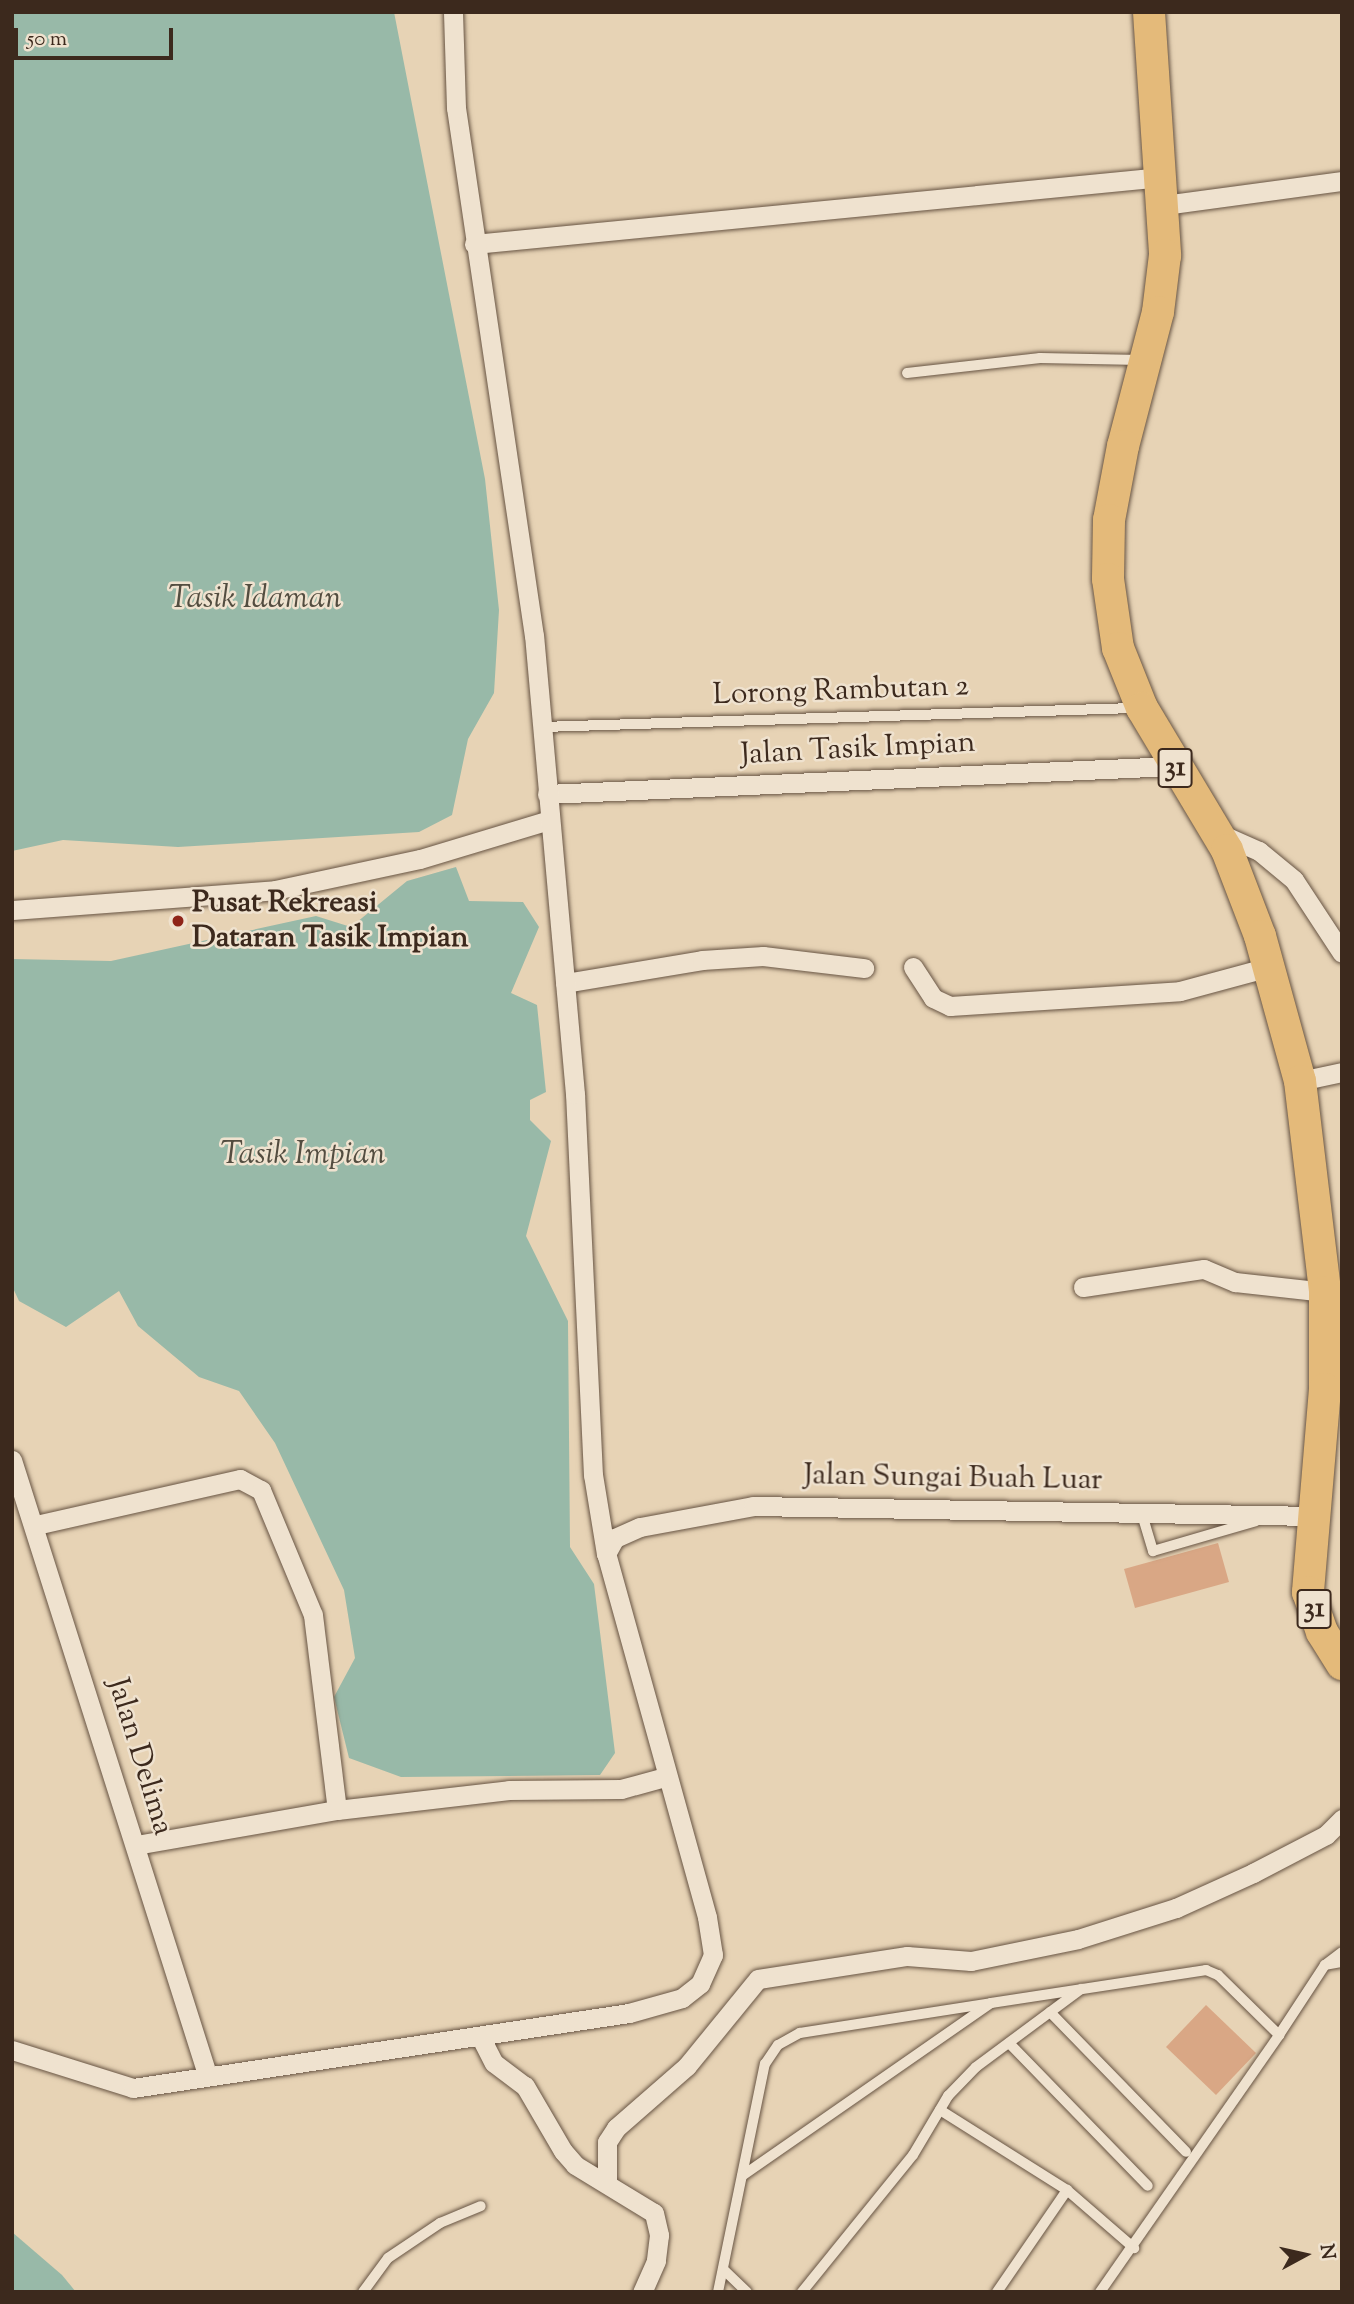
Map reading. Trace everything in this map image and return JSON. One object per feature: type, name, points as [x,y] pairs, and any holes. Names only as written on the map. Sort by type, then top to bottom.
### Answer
[{"type":"main road","name":"31","points":[[1149,12],[1163,191],[1165,255],[1158,312],[1110,520],[1108,579],[1118,648],[1142,708],[1173,766],[1218,833],[1269,967],[1300,1081],[1325,1292],[1334,1338],[1325,1389],[1309,1548],[1308,1592],[1322,1632],[1342,1664]]},
{"type":"main road","name":"31","points":[[1309,1548],[1342,1617]]},
{"type":"street","points":[[12,2050],[133,2088],[207,2074],[629,2013],[682,1998],[700,1984],[713,1955],[707,1917],[606,1554],[593,1475],[575,1094],[534,636],[456,108],[453,12]]},
{"type":"street","points":[[474,244],[1163,191],[1342,181]]},
{"type":"street","name":"Jalan Tasik Impian","points":[[547,794],[1173,766]]},
{"type":"street","points":[[12,910],[275,890],[420,859],[549,820]]},
{"type":"street","points":[[1218,833],[1259,851],[1294,880],[1342,953]]},
{"type":"street","points":[[565,983],[702,960],[763,956],[864,968]]},
{"type":"street","points":[[913,967],[933,998],[950,1006],[1180,992],[1269,967]]},
{"type":"street","points":[[1300,1081],[1342,1072]]},
{"type":"street","points":[[1083,1287],[1204,1269],[1235,1282],[1325,1292]]},
{"type":"street","name":"Jalan Delima","points":[[12,1460],[36,1525],[207,2074]]},
{"type":"street","points":[[36,1525],[240,1479],[261,1490],[313,1615],[337,1810]]},
{"type":"street","name":"Jalan Sungai Buah Luar","points":[[606,1554],[615,1538],[640,1527],[753,1506],[1312,1516]]},
{"type":"street","points":[[136,1845],[337,1810],[509,1790],[621,1789],[666,1777]]},
{"type":"street","points":[[607,2182],[607,2142],[616,2127],[687,2066],[758,1979],[907,1956],[971,1961],[1078,1938],[1176,1908],[1326,1835],[1342,1819]]},
{"type":"street","points":[[480,2036],[494,2063],[525,2086],[563,2151],[576,2165],[654,2213],[659,2235],[656,2261],[642,2292]]},
{"type":"lane","points":[[906,373],[1040,358],[1145,360]]},
{"type":"lane","name":"Lorong Rambutan 2","points":[[541,727],[1142,708]]},
{"type":"lane","points":[[1141,1511],[1153,1550],[1276,1515]]},
{"type":"lane","points":[[1100,2292],[1134,2248],[1325,1965],[1342,1952]]},
{"type":"lane","points":[[1325,1965],[1342,1962]]},
{"type":"lane","points":[[718,2292],[765,2064],[778,2045],[800,2033],[1206,1970],[1218,1975],[1279,2035]]},
{"type":"lane","points":[[802,2292],[912,2155],[940,2110],[976,2067],[1082,1988]]},
{"type":"lane","points":[[742,2176],[991,2003]]},
{"type":"lane","points":[[1050,2012],[1186,2152]]},
{"type":"lane","points":[[1009,2043],[1148,2186]]},
{"type":"lane","points":[[940,2110],[1067,2190],[1134,2248]]},
{"type":"lane","points":[[997,2292],[1067,2190]]},
{"type":"lane","points":[[363,2292],[388,2258],[440,2223],[481,2206]]},
{"type":"lane","points":[[723,2269],[747,2292]]},
{"type":"water","name":"Tasik Idaman","points":[[12,12],[394,12],[485,479],[499,610],[494,693],[468,739],[452,815],[419,832],[178,847],[63,840],[12,851]]},
{"type":"water","name":"Tasik Impian","points":[[456,867],[469,901],[523,902],[539,927],[511,993],[537,1005],[546,1092],[530,1100],[530,1120],[551,1141],[526,1236],[568,1321],[570,1547],[594,1584],[615,1753],[600,1775],[401,1777],[349,1758],[334,1697],[355,1658],[344,1590],[275,1443],[239,1391],[199,1377],[138,1326],[119,1291],[66,1327],[19,1301],[12,1286],[12,959],[111,961],[316,916],[351,927],[407,881]]},
{"type":"water","points":[[12,2232],[62,2275],[76,2292],[12,2292]]},
{"type":"building","points":[[1218,1543],[1229,1582],[1135,1608],[1124,1569]]},
{"type":"building","points":[[1206,2005],[1256,2053],[1216,2095],[1166,2047]]},
{"type":"place","name":"Pusat Rekreasi Dataran Tasik Impian","points":[[178,921]]}]
